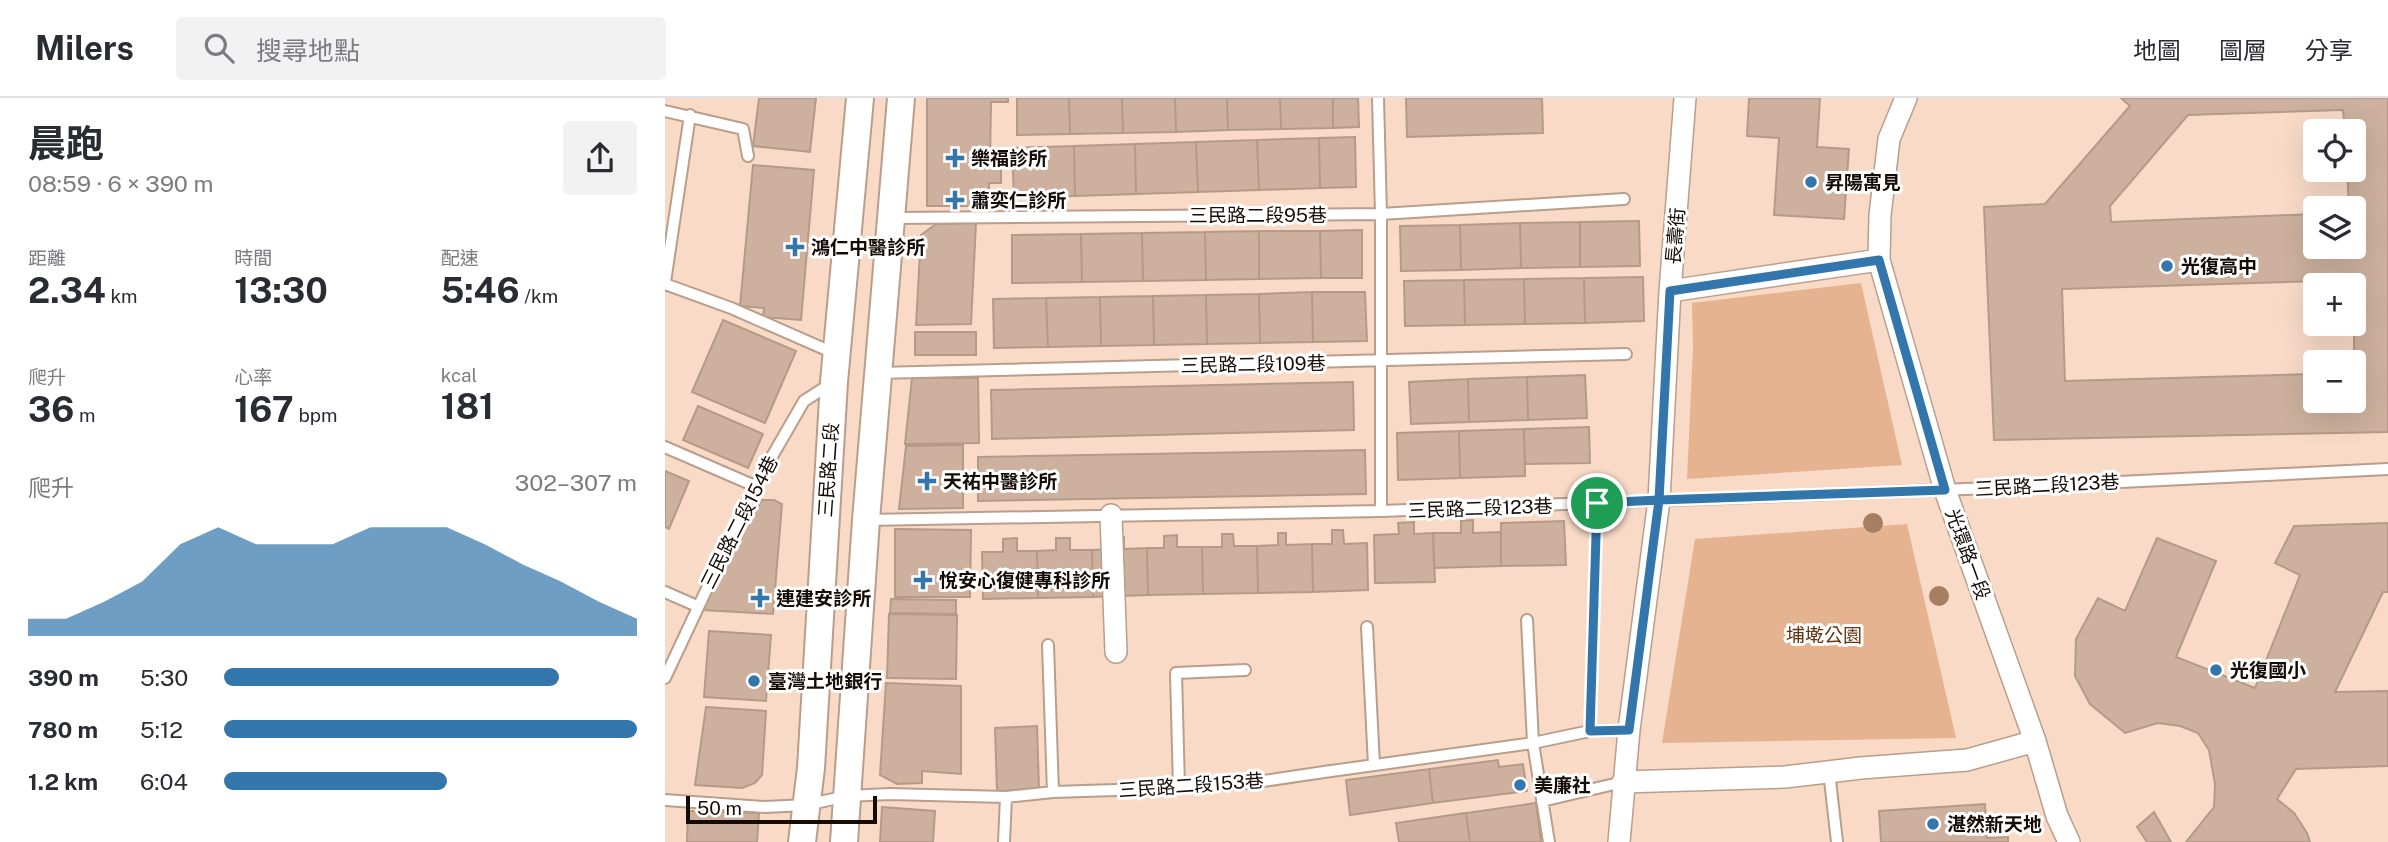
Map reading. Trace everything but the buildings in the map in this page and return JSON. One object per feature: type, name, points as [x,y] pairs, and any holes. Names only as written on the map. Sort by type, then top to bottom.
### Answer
[{"type":"street","name":"三民路二段","points":[[802,842],[811,768],[836,354],[860,98]]},
{"type":"street","points":[[844,842],[866,520],[901,98]]},
{"type":"street","name":"長壽街","points":[[1619,842],[1629,730],[1659,500],[1670,291],[1685,98]]},
{"type":"street","name":"光環路一段","points":[[1906,98],[1889,139],[1880,215],[1879,260],[1945,490],[2035,741],[2057,816],[2069,842]]},
{"type":"street","points":[[1670,291],[1879,260]]},
{"type":"street","points":[[1111,515],[1116,652]]},
{"type":"street","points":[[1623,782],[1785,777],[1967,760],[2035,741]]},
{"type":"lane","points":[[1378,98],[1381,214],[1381,511]]},
{"type":"lane","points":[[665,111],[743,129],[748,156]]},
{"type":"lane","points":[[689,115],[665,283],[731,308],[836,354]]},
{"type":"lane","name":"三民路二段95巷","points":[[890,218],[1381,214],[1624,199]]},
{"type":"lane","name":"三民路二段109巷","points":[[879,373],[1626,354]]},
{"type":"lane","name":"三民路二段154巷","points":[[665,678],[755,486],[804,401],[834,382]]},
{"type":"lane","points":[[665,447],[755,486]]},
{"type":"lane","name":"三民路二段123巷","points":[[866,520],[1381,511],[1945,490],[2388,469]]},
{"type":"lane","points":[[665,592],[697,606]]},
{"type":"lane","points":[[1527,620],[1533,743],[1549,842]]},
{"type":"lane","points":[[1367,627],[1374,765]]},
{"type":"lane","points":[[1048,645],[1053,792]]},
{"type":"lane","points":[[1179,788],[1175,673],[1245,670]]},
{"type":"lane","name":"三民路二段153巷","points":[[665,800],[765,807],[806,805],[846,796],[890,794],[1006,797],[1053,792],[1179,788],[1257,782],[1533,743],[1590,731],[1629,730]]},
{"type":"lane","points":[[1829,771],[1837,842]]},
{"type":"lane","points":[[1542,801],[1623,782]]},
{"type":"lane","points":[[1004,842],[1006,797]]},
{"type":"path","points":[[1590,731],[1597,503]]},
{"type":"green space","points":[[1861,283],[1902,465],[1687,479],[1693,348],[1692,303]]},
{"type":"green space","name":"埔墘公園","points":[[1907,524],[1956,738],[1662,743],[1695,539]]},
{"type":"place","name":"樂福診所","points":[[955,158]]},
{"type":"place","name":"昇陽寓見","points":[[1811,182]]},
{"type":"place","name":"蕭奕仁診所","points":[[955,200]]},
{"type":"place","name":"鴻仁中醫診所","points":[[795,247]]},
{"type":"place","name":"光復高中","points":[[2167,266]]},
{"type":"place","name":"天祐中醫診所","points":[[927,481]]},
{"type":"place","name":"悅安心復健專科診所","points":[[923,580]]},
{"type":"place","name":"連建安診所","points":[[760,598]]},
{"type":"place","name":"光復國小","points":[[2216,670]]},
{"type":"place","name":"臺灣土地銀行","points":[[754,681]]},
{"type":"place","name":"美廉社","points":[[1520,785]]},
{"type":"place","name":"湛然新天地","points":[[1933,824]]},
{"type":"route","points":[[1597,503],[1590,731],[1629,730],[1659,500],[1945,490],[1879,260],[1670,291],[1659,500],[1597,503]]}]
